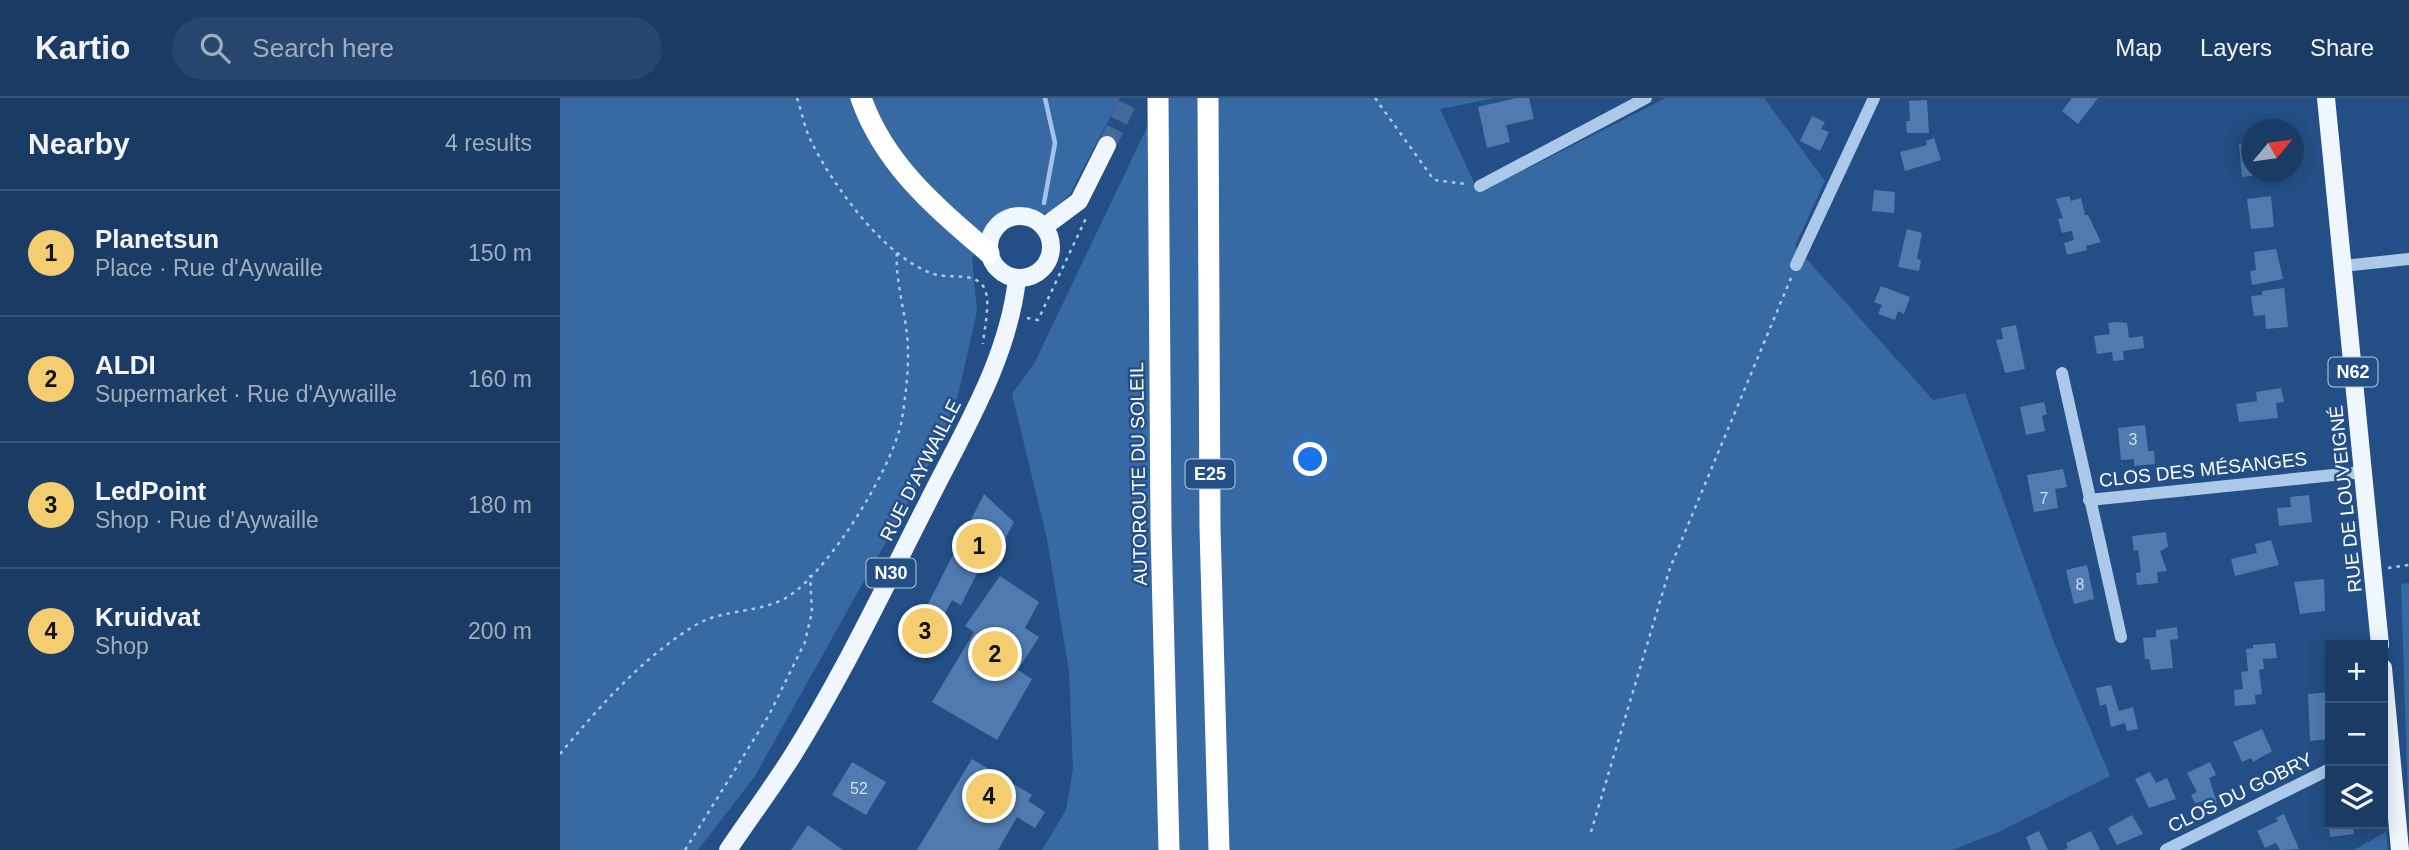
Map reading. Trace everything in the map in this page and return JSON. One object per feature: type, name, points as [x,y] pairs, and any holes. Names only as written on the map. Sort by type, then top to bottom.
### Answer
[{"type":"highway","points":[[861,98],[887,154],[914,187],[989,253]]},
{"type":"highway","name":"AUTOROUTE DU SOLEIL","points":[[1158,98],[1161,529],[1169,850]]},
{"type":"highway","name":"E25","points":[[1208,98],[1210,528],[1219,850]]},
{"type":"main road","name":"RUE DE LOUVEIGNÉ","points":[[2326,98],[2380,640]]},
{"type":"main road","points":[[1044,227],[1079,201],[1107,145]]},
{"type":"main road","points":[[1012,216],[1024,216],[1044,227],[1052,246],[1050,257],[1038,274],[1017,279],[999,271],[989,253],[993,230],[1012,216]]},
{"type":"main road","name":"RUE D'AYWAILLE","points":[[728,850],[791,758],[843,668],[992,376],[1013,316],[1017,279]]},
{"type":"main road","points":[[2388,750],[2400,850]]},
{"type":"street","points":[[1480,186],[1646,98]]},
{"type":"street","points":[[1796,265],[1874,98]]},
{"type":"street","points":[[2343,266],[2409,259]]},
{"type":"street","name":"CLOS DES MÉSANGES","points":[[2062,373],[2121,637]]},
{"type":"street","name":"CLOS DES MÉSANGES","points":[[2089,500],[2363,472]]},
{"type":"street","name":"CLOS DU GOBRY","points":[[2166,850],[2325,771]]},
{"type":"path","points":[[797,98],[812,142],[843,193],[873,229],[897,251],[933,274],[973,277],[982,284],[986,292],[983,347]]},
{"type":"path","points":[[1375,98],[1434,180],[1480,186]]},
{"type":"path","points":[[985,312],[1038,320],[1091,208]]},
{"type":"path","points":[[560,754],[632,676],[695,625],[733,610],[770,604],[789,596],[858,518],[885,470],[901,422],[908,336],[896,264],[897,251]]},
{"type":"path","points":[[1591,832],[1670,568],[1796,265]]},
{"type":"path","points":[[2373,571],[2409,565]]},
{"type":"path","points":[[685,850],[769,715],[804,642],[812,611],[810,575]]},
{"type":"shaded area","points":[[560,98],[1120,98],[1070,194],[1049,214],[1016,210],[996,219],[972,258],[977,311],[957,399],[930,463],[755,776],[698,850],[560,850]]},
{"type":"shaded area","points":[[1161,98],[1495,98],[1440,109],[1479,193],[1666,98],[1764,98],[1825,181],[1795,246],[1933,400],[1965,393],[2055,645],[2110,776],[1999,832],[1952,850],[1042,850],[1066,810],[1073,769],[1069,671],[1047,539],[1012,394],[1034,364]]},
{"type":"shaded area","points":[[2409,583],[2409,830],[2401,584]]},
{"type":"shaded area","points":[[2386,832],[2388,850],[2354,850]]},
{"type":"building","points":[[1516,98],[1529,98],[1534,119],[1506,125],[1510,142],[1487,148],[1478,107]]},
{"type":"building","points":[[2072,98],[2098,98],[2078,124],[2062,111]]},
{"type":"building","points":[[1927,100],[1929,133],[1907,133],[1906,121],[1910,121],[1909,101]]},
{"type":"building","points":[[1812,116],[1825,122],[1821,129],[1829,132],[1820,151],[1800,141]]},
{"type":"building","points":[[1934,138],[1941,160],[1905,171],[1900,152],[1927,145],[1926,141]]},
{"type":"building","points":[[1874,190],[1895,192],[1894,213],[1872,211]]},
{"type":"building","points":[[2069,196],[2071,201],[2081,198],[2085,215],[2088,215],[2101,242],[2086,246],[2087,250],[2067,255],[2064,243],[2074,240],[2072,231],[2062,233],[2058,219],[2063,218],[2056,199]]},
{"type":"building","points":[[2271,196],[2274,227],[2251,229],[2247,199]]},
{"type":"building","points":[[1907,229],[1922,233],[1917,259],[1921,260],[1919,271],[1898,267]]},
{"type":"building","points":[[2276,249],[2283,279],[2252,285],[2250,271],[2256,270],[2254,252]]},
{"type":"building","points":[[1881,286],[1910,297],[1904,314],[1898,311],[1895,320],[1878,314],[1882,305],[1874,302]]},
{"type":"building","points":[[2284,288],[2288,327],[2266,329],[2265,315],[2254,316],[2251,296],[2262,295],[2262,291]]},
{"type":"building","points":[[2108,323],[2127,323],[2129,338],[2143,336],[2144,348],[2123,351],[2124,360],[2113,361],[2112,352],[2097,354],[2094,336],[2110,334]]},
{"type":"building","points":[[2016,325],[2025,369],[2005,373],[1996,340],[2003,339],[2001,328]]},
{"type":"building","points":[[2281,388],[2284,402],[2276,403],[2278,418],[2239,422],[2236,404],[2257,401],[2256,392]]},
{"type":"building","points":[[2044,402],[2047,414],[2042,416],[2045,431],[2026,435],[2020,407]]},
{"type":"building","points":[[2145,425],[2148,451],[2154,451],[2155,464],[2134,466],[2134,459],[2121,460],[2118,428]]},
{"type":"building","points":[[2063,469],[2067,487],[2055,489],[2058,508],[2034,512],[2027,475]]},
{"type":"building","points":[[984,494],[1014,522],[991,566],[983,562],[961,605],[952,600],[922,656],[906,647]]},
{"type":"building","points":[[2309,495],[2312,522],[2279,526],[2277,508],[2291,507],[2290,497]]},
{"type":"building","points":[[2166,532],[2168,547],[2160,551],[2167,571],[2157,572],[2158,583],[2137,585],[2136,573],[2141,572],[2138,550],[2134,551],[2132,536]]},
{"type":"building","points":[[2271,540],[2279,565],[2235,576],[2231,559],[2257,553],[2255,544]]},
{"type":"building","points":[[2087,565],[2094,599],[2074,604],[2066,570]]},
{"type":"building","points":[[1000,576],[1039,602],[1025,628],[1039,637],[1018,670],[1032,679],[997,740],[932,702],[974,632],[965,626]]},
{"type":"building","points":[[2324,579],[2325,611],[2300,614],[2294,582]]},
{"type":"building","points":[[2177,627],[2178,639],[2170,640],[2173,668],[2151,670],[2149,659],[2145,659],[2143,638],[2156,637],[2156,630]]},
{"type":"building","points":[[2275,643],[2277,658],[2263,659],[2264,669],[2259,670],[2262,694],[2255,695],[2256,704],[2235,706],[2234,690],[2243,689],[2241,672],[2248,671],[2246,649],[2253,648],[2253,645]]},
{"type":"building","points":[[2111,685],[2119,711],[2133,707],[2138,729],[2127,731],[2125,723],[2111,727],[2106,704],[2100,706],[2096,688]]},
{"type":"building","points":[[2325,692],[2325,740],[2310,741],[2308,694]]},
{"type":"building","points":[[2262,729],[2272,751],[2253,762],[2251,758],[2242,762],[2233,742]]},
{"type":"building","points":[[972,759],[1032,795],[1028,801],[1045,812],[1035,828],[1017,817],[998,850],[917,850]]},
{"type":"building","points":[[852,762],[886,782],[866,815],[832,795]]},
{"type":"building","points":[[2210,762],[2216,775],[2209,778],[2217,803],[2207,808],[2204,801],[2195,803],[2191,795],[2197,792],[2187,773]]},
{"type":"building","points":[[2150,772],[2156,783],[2167,778],[2176,799],[2149,808],[2135,779]]},
{"type":"building","points":[[2284,814],[2299,849],[2280,850],[2276,843],[2265,848],[2257,831],[2278,821],[2276,818]]},
{"type":"building","points":[[2132,815],[2143,834],[2117,845],[2108,828]]},
{"type":"building","points":[[808,825],[843,850],[791,850]]},
{"type":"building","points":[[2329,829],[2354,829],[2354,834],[2330,837]]},
{"type":"building","points":[[2039,831],[2048,850],[2031,850],[2026,837]]},
{"type":"building","points":[[2091,831],[2100,850],[2063,850],[2068,848],[2066,843]]},
{"type":"waterway","points":[[1044,203],[1055,143],[1045,98]]},
{"type":"tunnel","points":[[1107,145],[1130,98]]},
{"type":"place","name":"Planetsun","points":[[979,546]]},
{"type":"place","name":"LedPoint","points":[[925,631]]},
{"type":"place","name":"ALDI","points":[[995,654]]},
{"type":"place","name":"Kruidvat","points":[[989,796]]}]
